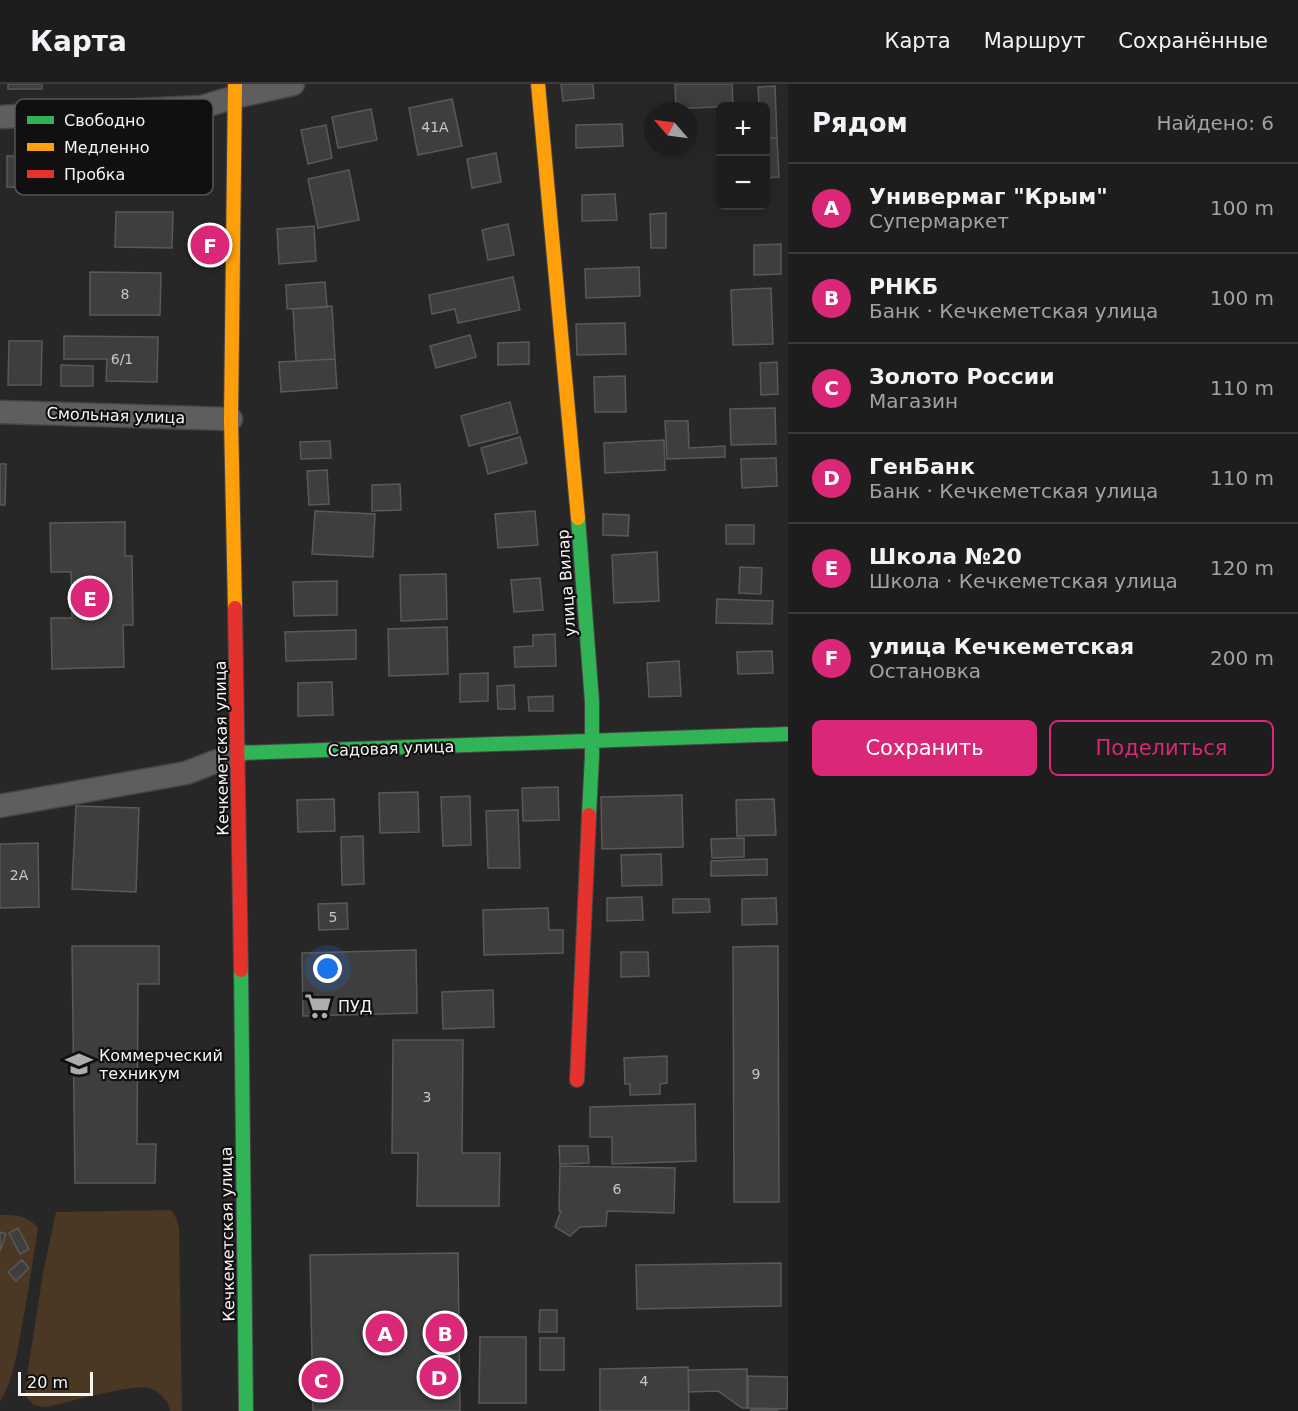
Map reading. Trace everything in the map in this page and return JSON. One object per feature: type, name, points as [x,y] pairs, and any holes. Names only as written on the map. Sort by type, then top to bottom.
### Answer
[{"type":"main road","name":"улица Вилар","points":[[538,84],[578,519],[593,741],[577,1080]]},
{"type":"main road","name":"Кечкеметская улица","points":[[235,90],[231,418],[238,753],[246,1411]]},
{"type":"main road","name":"Садовая улица","points":[[238,753],[788,734]]},
{"type":"street","points":[[213,101],[235,90],[293,84]]},
{"type":"street","points":[[0,117],[15,116]]},
{"type":"street","name":"Смольная улица","points":[[0,412],[231,418]]},
{"type":"street","name":"Садовая улица","points":[[0,806],[186,772],[238,753]]},
{"type":"shaded area","points":[[171,1210],[179,1228],[182,1411],[170,1411],[166,1400],[160,1394],[153,1389],[141,1387],[46,1407],[34,1405],[27,1398],[25,1389],[43,1273],[56,1212]]},
{"type":"shaded area","points":[[0,1215],[12,1215],[30,1220],[38,1228],[17,1355],[9,1384],[0,1402]]},
{"type":"building","points":[[8,84],[42,84],[42,89],[8,89]]},
{"type":"building","points":[[561,84],[593,84],[594,98],[563,101]]},
{"type":"building","points":[[675,84],[732,84],[733,102],[716,102],[716,107],[698,108],[698,102],[676,102]]},
{"type":"building","points":[[775,86],[777,138],[770,138],[770,102],[759,102],[758,87]]},
{"type":"building","points":[[452,99],[462,146],[418,155],[409,108]]},
{"type":"building","points":[[371,109],[377,140],[338,148],[332,117]]},
{"type":"building","points":[[622,124],[623,146],[576,148],[576,125]]},
{"type":"building","points":[[326,125],[332,158],[308,164],[301,130]]},
{"type":"building","points":[[770,138],[777,138],[779,177],[770,178]]},
{"type":"building","points":[[496,153],[501,182],[472,188],[467,159]]},
{"type":"building","points":[[7,156],[15,156],[15,187],[7,187]]},
{"type":"building","points":[[349,170],[359,220],[318,228],[308,179]]},
{"type":"building","points":[[615,194],[617,220],[582,221],[582,195]]},
{"type":"building","points":[[116,212],[173,212],[172,248],[115,247]]},
{"type":"building","points":[[666,213],[666,248],[651,248],[650,214]]},
{"type":"building","points":[[508,224],[514,255],[488,260],[482,230]]},
{"type":"building","points":[[314,226],[316,261],[279,264],[277,229]]},
{"type":"building","points":[[781,244],[781,274],[754,275],[754,245]]},
{"type":"building","points":[[639,267],[640,296],[586,298],[585,269]]},
{"type":"building","points":[[90,272],[161,273],[160,315],[90,315]]},
{"type":"building","points":[[513,277],[520,310],[458,323],[455,309],[432,314],[429,295]]},
{"type":"building","points":[[325,282],[327,307],[287,309],[286,285]]},
{"type":"building","points":[[771,288],[773,344],[733,345],[731,290]]},
{"type":"building","points":[[332,306],[335,359],[296,361],[293,309]]},
{"type":"building","points":[[625,323],[626,354],[577,355],[576,324]]},
{"type":"building","points":[[470,335],[476,357],[436,368],[430,346]]},
{"type":"building","points":[[64,336],[158,337],[157,382],[106,381],[107,359],[64,359]]},
{"type":"building","points":[[9,341],[42,341],[41,385],[8,385]]},
{"type":"building","points":[[529,342],[529,364],[498,365],[498,343]]},
{"type":"building","points":[[335,359],[337,388],[281,392],[279,362]]},
{"type":"building","points":[[777,362],[778,394],[761,395],[760,363]]},
{"type":"building","points":[[61,365],[93,366],[93,386],[61,386]]},
{"type":"building","points":[[625,376],[626,412],[595,412],[594,377]]},
{"type":"building","points":[[510,402],[518,433],[469,446],[461,416]]},
{"type":"building","points":[[775,408],[776,444],[731,445],[730,409]]},
{"type":"building","points":[[665,421],[688,421],[689,448],[725,446],[725,457],[667,459]]},
{"type":"building","points":[[520,437],[527,463],[488,474],[481,448]]},
{"type":"building","points":[[664,440],[665,470],[605,473],[604,443]]},
{"type":"building","points":[[330,441],[331,458],[301,459],[300,442]]},
{"type":"building","points":[[776,458],[777,486],[742,488],[741,459]]},
{"type":"building","points":[[0,464],[6,464],[5,505],[0,505]]},
{"type":"building","points":[[327,470],[329,504],[309,505],[307,471]]},
{"type":"building","points":[[400,484],[401,510],[372,511],[372,485]]},
{"type":"building","points":[[315,511],[375,514],[373,557],[312,554]]},
{"type":"building","points":[[535,511],[538,545],[498,548],[495,514]]},
{"type":"building","points":[[603,514],[629,515],[628,536],[603,535]]},
{"type":"building","points":[[125,522],[125,556],[132,556],[133,625],[123,625],[124,667],[52,669],[51,618],[72,618],[71,572],[51,572],[50,523]]},
{"type":"building","points":[[726,525],[754,525],[754,544],[726,544]]},
{"type":"building","points":[[657,552],[659,601],[614,603],[612,555]]},
{"type":"building","points":[[740,567],[762,568],[761,594],[739,593]]},
{"type":"building","points":[[446,574],[447,619],[401,621],[400,575]]},
{"type":"building","points":[[540,578],[543,610],[514,612],[511,580]]},
{"type":"building","points":[[337,581],[337,615],[294,616],[293,582]]},
{"type":"building","points":[[717,599],[773,601],[772,624],[716,623]]},
{"type":"building","points":[[447,627],[448,674],[389,676],[388,629]]},
{"type":"building","points":[[356,630],[356,659],[286,661],[285,632]]},
{"type":"building","points":[[555,634],[556,666],[515,667],[514,647],[533,646],[533,635]]},
{"type":"building","points":[[772,651],[773,673],[738,674],[737,652]]},
{"type":"building","points":[[679,661],[681,696],[649,697],[647,663]]},
{"type":"building","points":[[488,673],[488,701],[460,702],[460,674]]},
{"type":"building","points":[[332,682],[333,715],[298,716],[298,683]]},
{"type":"building","points":[[514,685],[515,709],[498,709],[497,686]]},
{"type":"building","points":[[553,696],[553,711],[529,711],[528,697]]},
{"type":"building","points":[[558,787],[559,820],[523,821],[522,788]]},
{"type":"building","points":[[418,792],[419,832],[380,833],[379,793]]},
{"type":"building","points":[[682,795],[683,847],[602,849],[601,797]]},
{"type":"building","points":[[470,796],[471,845],[443,846],[441,797]]},
{"type":"building","points":[[334,799],[335,831],[298,832],[297,800]]},
{"type":"building","points":[[774,799],[776,835],[737,836],[736,800]]},
{"type":"building","points":[[76,806],[139,808],[136,892],[72,889]]},
{"type":"building","points":[[518,810],[520,868],[488,868],[486,811]]},
{"type":"building","points":[[363,836],[364,884],[342,885],[341,837]]},
{"type":"building","points":[[744,838],[744,857],[712,858],[711,839]]},
{"type":"building","points":[[38,843],[39,907],[0,908],[0,844]]},
{"type":"building","points":[[661,854],[662,885],[622,886],[621,855]]},
{"type":"building","points":[[767,859],[767,875],[711,876],[711,861]]},
{"type":"building","points":[[642,897],[643,920],[607,921],[607,898]]},
{"type":"building","points":[[776,898],[777,924],[742,925],[742,899]]},
{"type":"building","points":[[673,899],[709,899],[710,912],[673,913]]},
{"type":"building","points":[[347,903],[348,929],[319,930],[318,904]]},
{"type":"building","points":[[548,908],[549,930],[563,930],[563,953],[484,955],[483,910]]},
{"type":"building","points":[[72,946],[159,946],[159,984],[138,984],[137,1144],[156,1144],[155,1183],[75,1183]]},
{"type":"building","points":[[778,946],[779,1202],[734,1202],[733,947]]},
{"type":"building","points":[[416,950],[417,1013],[303,1016],[302,953]]},
{"type":"building","points":[[621,952],[648,952],[649,976],[621,977]]},
{"type":"building","points":[[493,990],[494,1027],[443,1029],[442,992]]},
{"type":"building","points":[[393,1040],[463,1040],[462,1153],[500,1153],[499,1206],[417,1206],[418,1153],[392,1153]]},
{"type":"building","points":[[667,1056],[667,1083],[660,1084],[660,1094],[630,1095],[630,1084],[625,1084],[624,1058]]},
{"type":"building","points":[[695,1104],[696,1161],[612,1164],[612,1137],[590,1137],[590,1107]]},
{"type":"building","points":[[559,1146],[588,1146],[589,1163],[560,1164]]},
{"type":"building","points":[[560,1166],[675,1168],[674,1213],[607,1211],[606,1226],[580,1227],[570,1236],[555,1227],[561,1211],[559,1211]]},
{"type":"building","points":[[18,1228],[29,1249],[20,1254],[9,1233]]},
{"type":"building","points":[[0,1232],[6,1234],[0,1251]]},
{"type":"building","points":[[458,1253],[460,1411],[313,1411],[310,1255]]},
{"type":"building","points":[[22,1260],[29,1268],[16,1281],[8,1272]]},
{"type":"building","points":[[781,1263],[781,1306],[637,1309],[636,1265]]},
{"type":"building","points":[[540,1310],[557,1310],[557,1332],[539,1332]]},
{"type":"building","points":[[480,1337],[526,1337],[526,1403],[479,1403]]},
{"type":"building","points":[[540,1338],[564,1338],[564,1370],[540,1370]]},
{"type":"building","points":[[688,1367],[689,1411],[600,1411],[600,1369]]},
{"type":"building","points":[[747,1369],[747,1408],[742,1408],[718,1391],[689,1392],[688,1370]]},
{"type":"building","points":[[748,1376],[788,1377],[787,1409],[748,1408]]},
{"type":"building","points":[[751,1409],[777,1409],[777,1411],[751,1411]]},
{"type":"traffic: fast","points":[[578,518],[592,702],[589,815]]},
{"type":"traffic: fast","points":[[238,753],[788,734]]},
{"type":"traffic: fast","points":[[241,970],[246,1411]]},
{"type":"traffic: slow","points":[[235,84],[231,419],[235,608]]},
{"type":"traffic: slow","points":[[538,84],[578,518]]},
{"type":"traffic: jam","points":[[235,608],[241,970]]},
{"type":"traffic: jam","points":[[577,1080],[589,815]]},
{"type":"place","name":"улица Кечкеметская","points":[[210,245]]},
{"type":"place","name":"Школа №20","points":[[90,598]]},
{"type":"place","name":"ПУД","points":[[318,1006]]},
{"type":"place","name":"Коммерческий техникум","points":[[79,1064]]},
{"type":"place","name":"Универмаг \"Крым\"","points":[[385,1333]]},
{"type":"place","name":"РНКБ","points":[[445,1333]]},
{"type":"place","name":"ГенБанк","points":[[439,1377]]},
{"type":"place","name":"Золото России","points":[[321,1380]]}]
